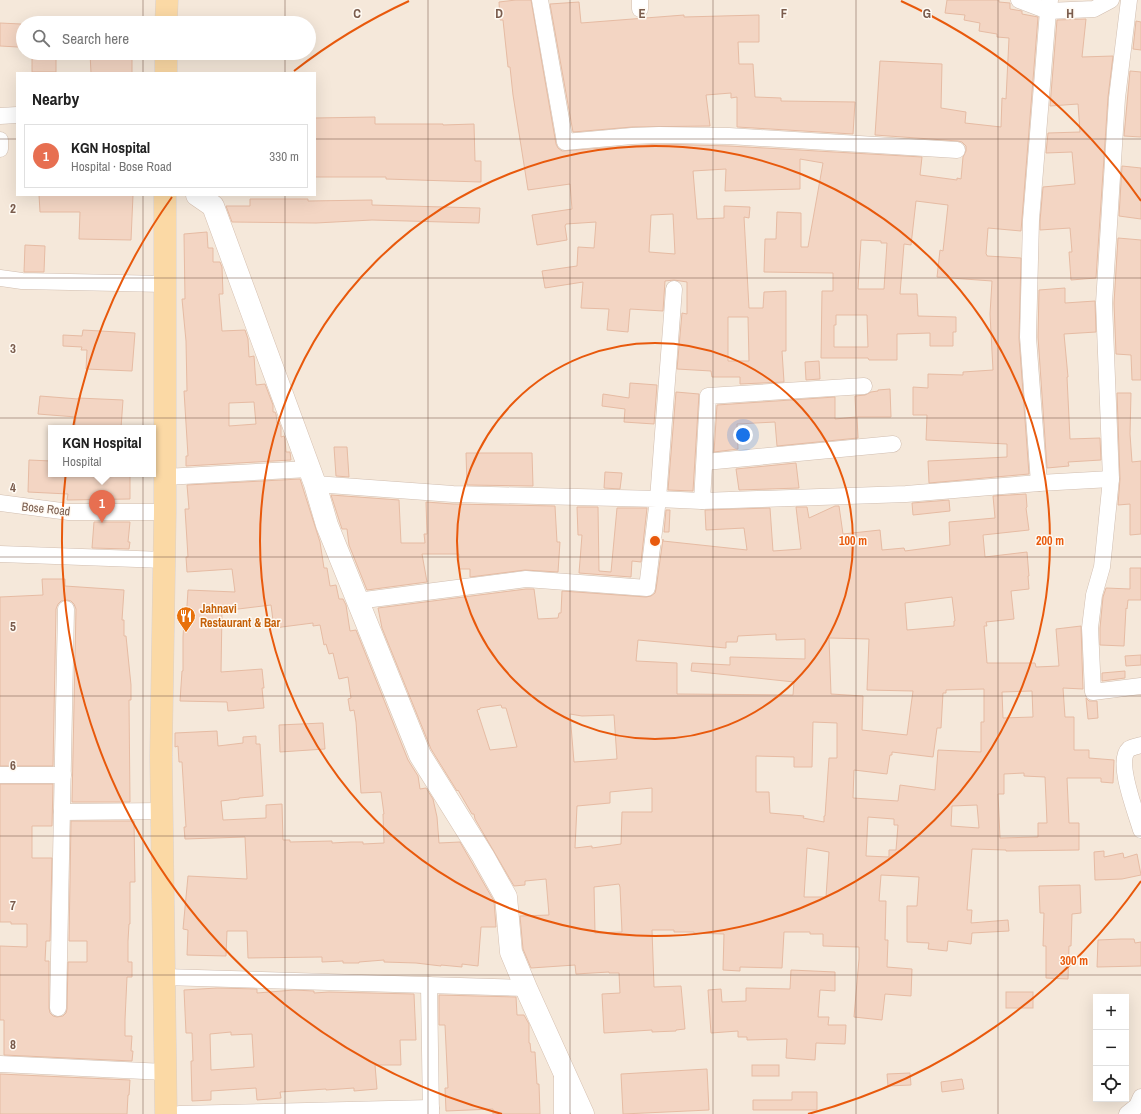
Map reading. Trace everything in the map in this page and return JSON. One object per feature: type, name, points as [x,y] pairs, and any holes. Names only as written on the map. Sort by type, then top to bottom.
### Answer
[{"type":"main road","points":[[166,16],[167,0]]},
{"type":"main road","points":[[166,60],[166,72]]},
{"type":"main road","points":[[165,196],[165,512],[161,756],[166,1114]]},
{"type":"main road","points":[[198,196],[213,206],[312,476],[327,525],[420,755],[483,856],[506,897],[511,952],[583,1114]]},
{"type":"street","points":[[540,0],[565,142],[646,135],[729,136],[957,150]]},
{"type":"street","points":[[1019,0],[1049,6],[1094,9],[1111,0]]},
{"type":"street","points":[[1129,0],[1117,98],[1104,303],[1111,479],[1103,561],[1094,595],[1090,628],[1094,692],[1141,686]]},
{"type":"street","points":[[1039,483],[1028,337],[1031,220],[1049,6]]},
{"type":"street","points":[[0,116],[16,115]]},
{"type":"street","points":[[0,140],[0,149]]},
{"type":"street","points":[[0,278],[22,281],[165,284]]},
{"type":"street","points":[[357,601],[526,579],[647,588],[658,500],[674,289]]},
{"type":"street","points":[[702,501],[708,396],[864,386]]},
{"type":"street","points":[[705,462],[893,444]]},
{"type":"street","points":[[165,477],[312,476],[453,494],[702,501],[906,494],[1039,483],[1111,479]]},
{"type":"street","name":"Bose Road","points":[[0,503],[69,512],[165,512]]},
{"type":"street","points":[[0,554],[164,560]]},
{"type":"street","points":[[58,1008],[66,609]]},
{"type":"street","points":[[1141,745],[1129,750],[1125,757],[1124,769],[1141,830]]},
{"type":"street","points":[[0,775],[63,775]]},
{"type":"street","points":[[62,812],[162,811]]},
{"type":"street","points":[[164,977],[526,988]]},
{"type":"street","points":[[179,1114],[431,1111],[429,985]]},
{"type":"street","points":[[0,1064],[165,1072]]},
{"type":"street","points":[[562,1066],[562,1114]]},
{"type":"street","points":[[1127,1114],[1137,1106],[1141,1097]]},
{"type":"shaded area","points":[[0,0],[1141,0],[1141,1114],[0,1114]]},
{"type":"building","points":[[531,0],[556,144],[562,151],[659,144],[729,146],[922,157],[920,175],[957,180],[957,178],[961,179],[963,157],[966,151],[966,146],[962,142],[875,135],[880,61],[942,64],[941,108],[966,112],[965,123],[1001,127],[1002,98],[1006,99],[1009,38],[997,37],[997,34],[979,31],[980,23],[964,20],[965,15],[945,13],[947,0],[999,0],[999,2],[1010,3],[1010,9],[1022,11],[1022,14],[1038,17],[1021,231],[988,228],[986,254],[987,256],[1021,258],[1019,338],[1029,474],[929,483],[928,461],[1007,457],[1007,444],[926,440],[927,415],[913,415],[913,387],[928,388],[928,374],[963,375],[963,372],[993,370],[990,314],[992,281],[937,277],[940,250],[943,251],[948,205],[916,201],[911,245],[904,244],[900,294],[917,294],[918,316],[956,317],[956,332],[953,332],[953,346],[930,346],[930,333],[897,334],[897,360],[869,360],[868,358],[821,358],[822,291],[833,291],[833,273],[764,272],[765,239],[776,239],[777,212],[801,213],[801,247],[808,247],[823,163],[800,159],[800,189],[725,191],[726,169],[693,171],[697,219],[724,218],[724,206],[750,207],[749,218],[744,217],[749,308],[763,308],[764,292],[786,291],[786,351],[782,351],[784,382],[740,384],[740,377],[712,377],[711,371],[677,369],[682,313],[687,314],[687,282],[674,280],[665,281],[663,311],[630,309],[628,332],[607,330],[609,309],[581,308],[583,282],[545,288],[542,271],[577,266],[578,247],[594,248],[596,222],[566,224],[567,240],[537,245],[532,215],[572,209],[570,184],[528,190],[510,67],[508,67],[503,20],[500,20],[499,2]],"holes":[[[673,214],[675,254],[649,252],[651,215]],[[861,240],[881,241],[881,243],[887,243],[884,289],[858,289]],[[836,315],[867,315],[868,347],[834,347],[834,325],[836,325]],[[728,317],[748,317],[749,361],[728,361]]]},
{"type":"building","points":[[579,2],[581,23],[684,15],[684,17],[759,15],[759,42],[738,42],[739,64],[753,64],[755,97],[781,98],[781,101],[855,102],[853,134],[737,127],[737,97],[731,98],[731,93],[706,95],[710,126],[632,127],[573,132],[550,4]]},
{"type":"building","points":[[1086,19],[1082,57],[1113,56],[1108,97],[1096,278],[1071,280],[1069,252],[1072,252],[1070,228],[1040,230],[1040,221],[1043,187],[1075,184],[1072,152],[1046,153],[1048,133],[1080,132],[1078,104],[1050,106],[1057,20]]},
{"type":"building","points":[[1136,21],[1141,22],[1141,50],[1133,49]]},
{"type":"building","points":[[0,23],[16,24],[16,47],[0,46]]},
{"type":"building","points":[[32,60],[56,60],[56,72],[32,72]]},
{"type":"building","points":[[90,60],[132,60],[132,72],[91,72]]},
{"type":"building","points":[[1130,71],[1141,72],[1141,137],[1124,136]]},
{"type":"building","points":[[375,117],[375,124],[474,124],[475,161],[481,161],[481,182],[386,179],[386,177],[316,177],[316,118]]},
{"type":"building","points":[[1122,166],[1141,168],[1141,219],[1119,216]]},
{"type":"building","points":[[39,196],[133,196],[131,240],[79,239],[80,212],[40,212]]},
{"type":"building","points":[[250,199],[308,199],[308,201],[372,200],[372,205],[480,208],[479,223],[372,220],[316,223],[232,222],[226,206],[250,206]]},
{"type":"building","points":[[207,232],[208,248],[213,248],[213,262],[220,262],[222,267],[223,294],[219,294],[222,331],[245,330],[248,339],[249,357],[254,356],[256,385],[265,384],[273,405],[273,412],[276,414],[277,423],[279,423],[281,427],[281,437],[284,436],[285,439],[286,452],[290,452],[291,460],[186,466],[186,456],[188,456],[184,391],[187,391],[186,341],[182,299],[185,299],[184,234]],"holes":[[[254,402],[256,424],[229,426],[229,403]]]},
{"type":"building","points":[[1118,238],[1141,240],[1141,380],[1132,380],[1131,355],[1116,354],[1114,303]]},
{"type":"building","points":[[25,245],[45,246],[44,272],[24,272]]},
{"type":"building","points":[[1065,288],[1065,303],[1095,301],[1096,332],[1064,334],[1068,377],[1070,439],[1100,438],[1101,460],[1068,462],[1069,466],[1047,468],[1038,337],[1039,290]]},
{"type":"building","points":[[83,330],[135,333],[132,371],[86,369],[87,350],[81,350],[82,347],[63,346],[63,335],[82,336]]},
{"type":"building","points":[[819,361],[820,379],[806,380],[805,362]]},
{"type":"building","points":[[630,383],[657,385],[654,424],[624,422],[625,409],[602,406],[603,394],[629,398]]},
{"type":"building","points":[[890,389],[891,417],[857,417],[858,438],[777,446],[775,422],[737,424],[738,449],[714,452],[717,405],[835,397],[835,419],[856,417],[855,396],[865,395],[878,390]]},
{"type":"building","points":[[676,392],[699,394],[693,491],[668,490]]},
{"type":"building","points":[[1117,393],[1131,393],[1130,434],[1132,462],[1141,461],[1141,534],[1130,535],[1130,504],[1118,505],[1120,479]]},
{"type":"building","points":[[40,396],[123,400],[121,425],[75,425],[76,417],[38,414]]},
{"type":"building","points":[[334,447],[347,447],[349,477],[336,476]]},
{"type":"building","points":[[466,453],[532,453],[533,486],[467,485]]},
{"type":"building","points":[[29,460],[48,461],[48,477],[130,477],[130,499],[67,500],[68,494],[28,492]]},
{"type":"building","points":[[796,463],[799,488],[739,490],[736,469]]},
{"type":"building","points":[[605,472],[622,473],[620,489],[604,488]]},
{"type":"building","points":[[300,479],[320,542],[324,568],[327,568],[330,586],[336,585],[339,599],[343,599],[346,605],[350,631],[356,630],[408,760],[418,776],[420,789],[426,788],[433,799],[437,817],[439,843],[460,842],[494,901],[496,927],[481,927],[478,966],[462,964],[462,967],[441,966],[416,963],[384,962],[384,960],[359,963],[343,963],[343,961],[322,962],[322,957],[248,958],[247,931],[227,931],[226,956],[187,955],[188,930],[183,929],[188,876],[247,879],[245,837],[185,839],[184,827],[186,827],[182,762],[179,762],[178,746],[175,747],[175,733],[217,731],[218,746],[243,743],[243,737],[256,736],[256,744],[260,744],[263,796],[221,801],[223,820],[266,818],[266,805],[282,804],[283,840],[290,840],[290,842],[332,841],[332,843],[384,843],[384,814],[381,792],[361,793],[356,722],[354,710],[350,711],[348,699],[351,698],[348,677],[339,679],[333,653],[329,654],[326,644],[324,645],[320,625],[313,626],[313,623],[274,628],[271,605],[222,611],[221,672],[262,669],[264,708],[228,711],[227,702],[180,701],[183,671],[184,621],[186,621],[188,590],[235,592],[232,569],[187,572],[186,557],[188,557],[185,509],[189,509],[187,485]]},
{"type":"building","points":[[1026,494],[1029,530],[983,535],[985,557],[1027,552],[1029,589],[1011,591],[1014,619],[986,622],[987,626],[984,626],[987,663],[1035,663],[1036,667],[1059,666],[1056,629],[1081,626],[1083,689],[1063,688],[1065,717],[1074,717],[1074,750],[1089,750],[1089,758],[1114,760],[1113,783],[1101,782],[1101,778],[1067,778],[1069,823],[1079,823],[1079,850],[1006,851],[972,849],[967,910],[972,910],[971,923],[1008,920],[1009,931],[972,933],[971,944],[948,941],[947,951],[928,949],[929,943],[907,942],[907,906],[917,906],[919,877],[881,875],[879,901],[886,901],[885,940],[888,940],[887,967],[912,969],[911,996],[885,994],[882,1020],[854,1017],[859,947],[823,946],[823,934],[810,934],[810,932],[784,932],[782,968],[740,967],[740,971],[723,970],[724,934],[674,932],[674,930],[652,930],[654,987],[681,986],[685,1029],[676,1031],[652,1032],[652,1030],[604,1033],[602,994],[620,993],[619,973],[609,972],[576,974],[575,965],[531,968],[523,949],[520,916],[549,915],[546,879],[525,881],[525,885],[514,886],[475,819],[474,814],[472,814],[431,749],[382,628],[378,608],[534,589],[538,619],[558,618],[559,613],[561,613],[562,591],[646,597],[655,593],[663,539],[663,541],[747,550],[744,528],[706,530],[705,510],[770,508],[773,551],[801,549],[796,507],[807,507],[809,518],[835,506],[839,506],[843,534],[880,530],[882,550],[904,548],[905,551],[950,545],[949,522],[995,518],[993,496]],"holes":[[[952,597],[955,621],[954,626],[907,630],[905,603]],[[776,634],[776,640],[805,639],[805,659],[730,657],[730,665],[692,663],[691,671],[794,682],[793,695],[677,694],[677,663],[636,661],[638,640],[726,648],[726,642],[737,642],[738,636]],[[829,638],[869,639],[867,690],[913,691],[907,735],[862,730],[863,696],[831,694]],[[984,689],[984,722],[981,722],[981,752],[938,750],[935,790],[900,785],[898,801],[853,798],[854,770],[887,774],[890,755],[892,755],[892,752],[933,757],[937,728],[941,728],[943,693],[946,693],[946,690]],[[1032,691],[1033,717],[1003,718],[1002,692]],[[501,705],[502,708],[506,708],[517,747],[490,750],[477,710],[480,708]],[[570,714],[582,716],[614,715],[617,759],[574,762]],[[813,722],[837,723],[837,758],[829,758],[824,822],[803,818],[804,816],[770,813],[769,792],[756,792],[756,756],[794,757],[794,767],[812,767]],[[1024,773],[1024,776],[1045,777],[1047,823],[1038,823],[1038,837],[1000,838],[998,794],[1004,794],[1004,774]],[[652,788],[652,812],[622,812],[621,844],[592,848],[592,846],[575,848],[577,806],[610,803],[610,792]],[[977,805],[979,828],[951,826],[952,806]],[[868,817],[894,819],[894,825],[898,825],[896,850],[889,850],[889,857],[866,856]],[[807,848],[829,852],[826,897],[804,897]],[[619,884],[622,932],[595,933],[594,887]]]},
{"type":"building","points":[[331,495],[399,500],[401,543],[425,543],[424,534],[427,534],[426,502],[555,506],[557,542],[560,542],[558,572],[525,570],[470,577],[470,569],[459,569],[459,554],[422,554],[427,582],[367,590],[349,545],[347,529],[342,529]]},
{"type":"building","points":[[949,500],[950,511],[913,515],[912,503]]},
{"type":"building","points":[[577,507],[598,507],[599,571],[611,572],[617,508],[647,508],[641,562],[632,561],[631,577],[579,573],[582,535],[578,535]]},
{"type":"building","points":[[666,510],[670,510],[669,532],[664,532]]},
{"type":"building","points":[[94,522],[130,522],[128,542],[130,542],[129,549],[92,548]]},
{"type":"building","points":[[1130,568],[1141,568],[1141,600],[1128,600],[1127,609],[1126,608],[1124,646],[1100,645],[1103,597],[1106,588],[1130,589]]},
{"type":"building","points":[[42,579],[65,579],[65,586],[124,590],[122,620],[124,620],[124,636],[126,636],[131,685],[131,700],[129,700],[130,802],[72,802],[76,609],[71,601],[61,601],[56,609],[53,766],[0,766],[0,597],[43,595]]},
{"type":"building","points":[[1141,655],[1141,665],[1126,666],[1125,656]]},
{"type":"building","points":[[1125,671],[1125,678],[1102,681],[1102,673]]},
{"type":"building","points":[[1086,698],[1089,701],[1097,701],[1098,718],[1088,719]]},
{"type":"building","points":[[323,723],[325,749],[280,752],[279,725]]},
{"type":"building","points":[[0,784],[53,784],[52,826],[32,826],[32,858],[52,858],[50,941],[46,941],[45,961],[49,961],[49,1008],[50,1013],[53,1016],[63,1016],[66,1013],[68,962],[87,962],[87,941],[69,941],[71,821],[134,821],[135,882],[130,882],[130,924],[128,941],[128,962],[132,962],[132,977],[127,977],[125,1020],[125,1036],[132,1036],[132,1061],[4,1055],[4,1020],[0,1020],[0,946],[27,947],[27,924],[0,922]]},
{"type":"building","points":[[1104,851],[1104,857],[1123,853],[1124,858],[1137,854],[1141,875],[1122,879],[1095,880],[1094,852]]},
{"type":"building","points":[[1080,885],[1081,913],[1072,914],[1068,979],[1046,978],[1046,946],[1043,946],[1044,913],[1040,913],[1039,886]]},
{"type":"building","points":[[1134,939],[1135,943],[1141,942],[1141,966],[1097,967],[1098,940]]},
{"type":"building","points":[[791,970],[835,972],[835,991],[820,990],[818,1017],[829,1017],[828,1025],[846,1025],[845,1044],[816,1043],[815,1060],[786,1058],[787,1039],[747,1040],[747,1037],[738,1037],[738,1031],[711,1033],[708,990],[721,989],[722,1002],[746,1001],[746,988],[790,989]]},
{"type":"building","points":[[217,988],[257,989],[257,993],[294,990],[314,991],[314,993],[414,994],[416,1040],[400,1040],[401,1065],[375,1065],[377,1089],[354,1091],[354,1088],[280,1092],[281,1098],[257,1100],[256,1088],[211,1091],[211,1100],[192,1101],[192,1033],[186,1033],[184,990]],"holes":[[[231,1032],[231,1035],[252,1034],[254,1067],[211,1070],[210,1034]]]},
{"type":"building","points":[[1006,992],[1033,992],[1033,1008],[1006,1008]]},
{"type":"building","points":[[439,995],[516,997],[517,1015],[524,1015],[529,1024],[529,1043],[531,1052],[535,1052],[537,1084],[539,1084],[540,1114],[493,1114],[493,1109],[446,1111],[445,1088],[448,1088],[445,1025],[439,1025]]},
{"type":"building","points":[[752,1065],[779,1065],[779,1076],[752,1076]]},
{"type":"building","points":[[707,1069],[709,1110],[623,1114],[621,1074]]},
{"type":"building","points":[[910,1073],[911,1085],[888,1086],[887,1074]]},
{"type":"building","points":[[0,1074],[130,1080],[127,1114],[0,1114]]},
{"type":"building","points":[[962,1079],[964,1089],[942,1092],[941,1082]]},
{"type":"building","points":[[792,1092],[817,1092],[817,1110],[753,1110],[753,1100],[792,1100]]},
{"type":"place","name":"KGN Hospital","points":[[102,523]]},
{"type":"place","name":"Jahnavi Restaurant & Bar","points":[[186,633]]}]
